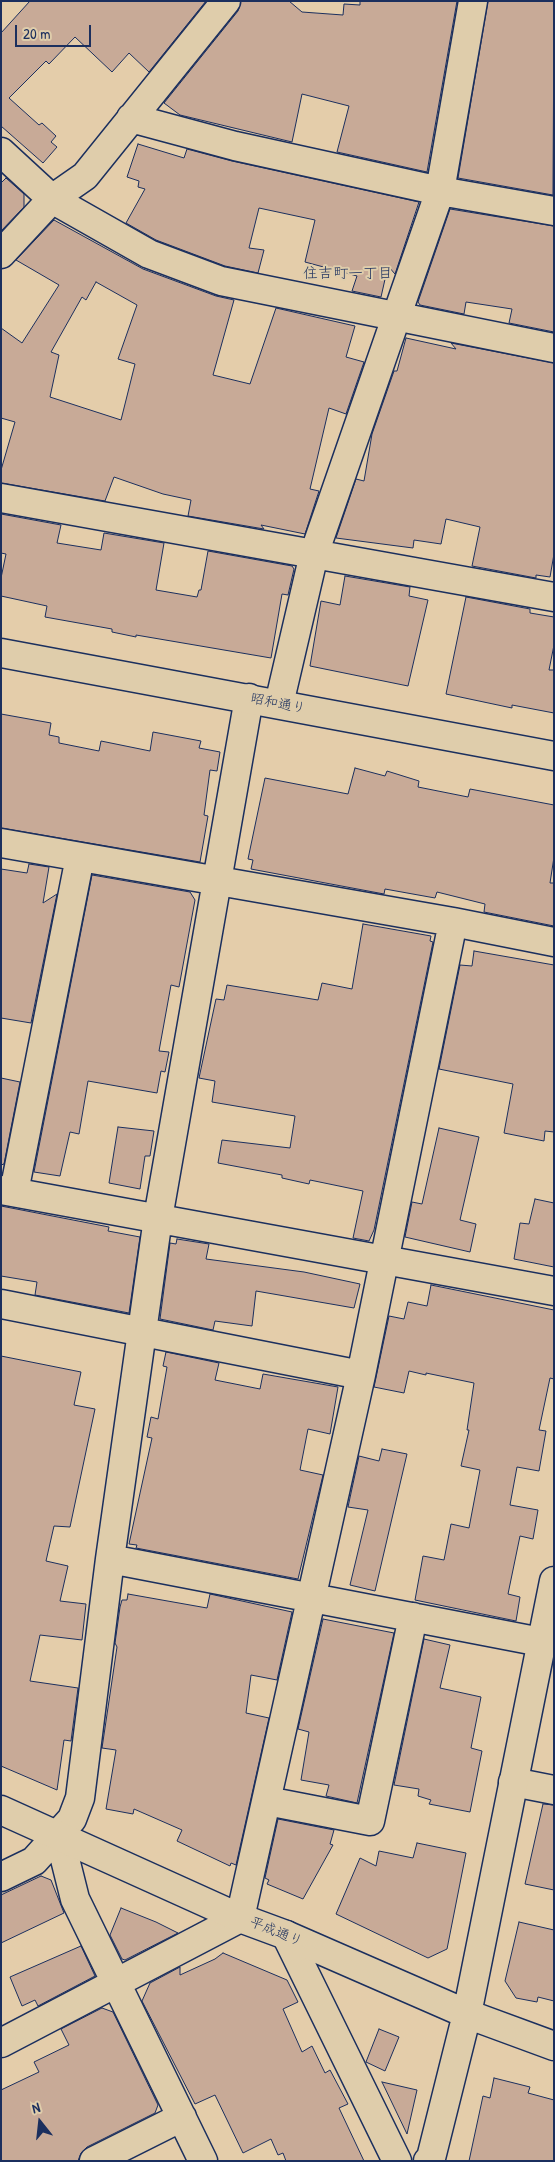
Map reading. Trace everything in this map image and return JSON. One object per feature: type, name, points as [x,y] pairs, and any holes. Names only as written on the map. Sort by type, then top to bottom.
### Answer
[{"type":"main road","points":[[1,254],[52,199],[85,176],[226,1]]},
{"type":"main road","points":[[279,704],[314,554],[440,190],[472,1]]},
{"type":"main road","points":[[131,118],[235,146],[440,190],[554,211]]},
{"type":"main road","points":[[1,152],[52,199],[149,254],[220,281],[554,348]]},
{"type":"main road","points":[[1,498],[554,597]]},
{"type":"main road","name":"昭和通り","points":[[1,653],[554,756]]},
{"type":"main road","points":[[1,1877],[34,1861],[72,1819],[80,1798],[110,1559],[158,1218],[249,698]]},
{"type":"main road","points":[[1,844],[217,880],[554,942]]},
{"type":"main road","points":[[80,857],[7,1191],[554,1291]]},
{"type":"main road","points":[[1,2043],[240,1918],[361,1375],[453,922]]},
{"type":"main road","points":[[1,1304],[361,1375]]},
{"type":"main road","points":[[110,1559],[542,1642]]},
{"type":"main road","points":[[428,2161],[431,2158],[467,2014],[554,1581]]},
{"type":"main road","points":[[267,1801],[370,1821],[413,1617]]},
{"type":"main road","points":[[513,1782],[554,1790]]},
{"type":"main road","name":"平成通り","points":[[1,1810],[240,1918],[286,1935],[467,2014],[554,2046]]},
{"type":"main road","points":[[59,1835],[75,1899],[203,2161]]},
{"type":"main road","points":[[286,1935],[397,2161]]},
{"type":"main road","points":[[94,2161],[182,2117]]},
{"type":"building","points":[[30,1],[206,1],[149,72],[129,53],[112,72],[75,37],[49,64],[46,61],[9,98],[39,125],[42,123],[56,136],[51,142],[57,147],[43,163],[1,126],[1,33]]},
{"type":"building","points":[[241,1],[289,1],[302,12],[343,15],[344,4],[360,5],[360,1],[457,1],[427,172],[337,152],[349,106],[302,94],[292,142],[180,115],[164,103],[238,11]]},
{"type":"building","points":[[488,1],[554,1],[553,195],[458,178]]},
{"type":"building","points":[[138,144],[184,158],[187,149],[232,161],[419,202],[395,274],[388,266],[381,297],[352,291],[357,276],[305,262],[315,220],[259,208],[249,248],[264,250],[258,273],[225,266],[156,240],[126,223],[145,189],[138,187],[139,181],[127,177]]},
{"type":"building","points":[[6,178],[24,194],[24,207],[1,231],[1,183]]},
{"type":"building","points":[[450,209],[554,226],[554,332],[509,323],[512,309],[466,302],[464,314],[420,305],[418,302]]},
{"type":"building","points":[[54,220],[143,269],[216,296],[234,300],[213,375],[250,384],[276,308],[355,326],[346,357],[364,362],[346,414],[329,408],[310,489],[319,491],[305,534],[261,525],[264,529],[188,516],[191,500],[163,494],[114,477],[105,501],[1,483],[1,470],[15,422],[1,418],[1,328],[22,343],[59,285],[16,260]],"holes":[[[96,282],[137,305],[118,359],[135,364],[121,420],[50,397],[59,355],[51,352],[82,297],[86,300]]]},
{"type":"building","points":[[406,338],[456,349],[451,343],[554,363],[554,554],[550,577],[536,575],[536,578],[472,566],[480,527],[446,519],[441,544],[414,540],[413,548],[336,538],[356,479],[364,481],[372,434],[394,371],[397,371]]},
{"type":"building","points":[[1,514],[61,525],[57,543],[101,550],[104,533],[164,543],[156,590],[197,597],[199,590],[201,590],[208,551],[292,566],[294,569],[288,595],[282,594],[271,658],[136,635],[136,637],[112,632],[112,629],[45,617],[47,606],[1,596],[1,578],[6,554],[1,553]]},
{"type":"building","points":[[345,576],[410,587],[409,596],[428,600],[408,686],[310,666],[321,601],[340,605]]},
{"type":"building","points":[[466,597],[530,609],[530,613],[554,617],[554,645],[549,670],[554,670],[554,713],[512,705],[512,708],[446,694]]},
{"type":"building","points":[[1,714],[51,723],[49,735],[59,737],[59,743],[99,751],[101,741],[150,751],[153,732],[201,741],[199,748],[220,752],[217,771],[210,770],[204,815],[208,816],[200,862],[1,828]]},
{"type":"building","points":[[355,768],[385,776],[387,771],[419,781],[418,787],[468,797],[470,789],[554,805],[554,857],[550,883],[554,883],[554,926],[484,912],[485,904],[437,892],[435,898],[385,889],[384,894],[251,869],[253,860],[248,859],[265,778],[348,794]]},
{"type":"building","points":[[29,864],[49,867],[43,903],[57,894],[31,1023],[1,1018],[1,869],[27,873]]},
{"type":"building","points":[[92,875],[190,892],[195,900],[179,987],[171,985],[159,1051],[169,1052],[165,1072],[161,1071],[157,1093],[88,1081],[79,1134],[70,1132],[60,1176],[34,1172]]},
{"type":"building","points":[[363,924],[431,936],[430,941],[433,942],[374,1230],[369,1241],[353,1238],[363,1191],[310,1180],[309,1184],[282,1178],[282,1175],[218,1163],[222,1140],[290,1148],[295,1116],[212,1102],[215,1081],[199,1078],[216,999],[224,1000],[227,985],[318,1000],[322,983],[352,989]]},
{"type":"building","points":[[474,951],[554,965],[554,1132],[545,1131],[544,1141],[504,1133],[513,1084],[439,1069],[460,965],[472,966]]},
{"type":"building","points":[[1,1078],[20,1082],[4,1164],[1,1165]]},
{"type":"building","points":[[118,1127],[154,1131],[150,1156],[145,1156],[140,1189],[109,1183]]},
{"type":"building","points":[[439,1128],[479,1137],[460,1220],[476,1224],[470,1252],[405,1237],[412,1202],[422,1204]]},
{"type":"building","points":[[535,1199],[554,1203],[554,1267],[514,1259],[520,1223],[529,1224]]},
{"type":"building","points":[[1,1206],[109,1227],[108,1231],[140,1237],[129,1313],[35,1295],[37,1282],[1,1276]]},
{"type":"building","points":[[177,1239],[209,1244],[206,1259],[304,1272],[360,1284],[354,1308],[256,1291],[252,1326],[215,1321],[213,1330],[160,1319],[170,1243],[176,1244]]},
{"type":"building","points":[[431,1285],[554,1310],[554,1379],[550,1378],[539,1430],[546,1431],[539,1471],[517,1467],[510,1505],[538,1510],[533,1539],[520,1536],[508,1594],[520,1597],[516,1621],[415,1600],[423,1556],[444,1560],[451,1524],[469,1528],[480,1470],[461,1466],[469,1430],[467,1430],[474,1383],[409,1371],[404,1393],[374,1387],[389,1316],[404,1319],[408,1302],[427,1306]]},
{"type":"building","points":[[166,1352],[219,1363],[215,1380],[260,1389],[263,1374],[338,1387],[330,1434],[308,1429],[300,1470],[323,1475],[298,1579],[136,1548],[137,1545],[129,1544],[152,1438],[147,1437],[151,1417],[158,1419],[167,1367],[163,1366]]},
{"type":"building","points":[[1,1356],[81,1372],[74,1405],[95,1409],[70,1527],[54,1526],[46,1561],[68,1566],[60,1601],[86,1604],[82,1640],[40,1635],[30,1681],[78,1688],[71,1741],[64,1740],[57,1790],[1,1766]]},
{"type":"building","points":[[382,1449],[407,1454],[375,1591],[350,1585],[368,1510],[348,1507],[359,1456],[379,1461]]},
{"type":"building","points":[[128,1594],[207,1608],[210,1594],[292,1612],[277,1680],[251,1675],[246,1713],[269,1718],[236,1865],[231,1863],[230,1866],[177,1841],[182,1830],[134,1809],[133,1814],[106,1809],[116,1750],[102,1748],[117,1647],[115,1643],[120,1607],[122,1600],[127,1600]]},
{"type":"building","points":[[323,1619],[394,1633],[357,1803],[326,1796],[329,1785],[301,1780],[309,1732],[298,1729]]},
{"type":"building","points":[[424,1639],[450,1645],[440,1688],[481,1697],[471,1748],[482,1751],[470,1812],[429,1804],[431,1800],[418,1796],[419,1789],[394,1785]]},
{"type":"building","points":[[543,1804],[554,1805],[554,1890],[525,1884]]},
{"type":"building","points":[[278,1819],[334,1830],[330,1844],[333,1845],[303,1899],[267,1884],[269,1880],[265,1878]]},
{"type":"building","points":[[417,1843],[466,1853],[447,1949],[428,1958],[336,1914],[360,1858],[376,1866],[379,1851],[413,1858]]},
{"type":"building","points":[[41,1876],[51,1880],[64,1913],[1,1943],[1,1895]]},
{"type":"building","points":[[121,1908],[178,1933],[125,1960],[122,1959],[110,1935]]},
{"type":"building","points":[[519,1922],[554,1930],[554,2001],[538,1997],[537,2002],[516,1998],[505,1981]]},
{"type":"building","points":[[81,1946],[95,1976],[38,2006],[35,2000],[22,2006],[10,1977]]},
{"type":"building","points":[[223,1953],[287,1980],[298,2002],[283,2009],[302,2052],[312,2046],[325,2073],[330,2070],[348,2104],[339,2108],[364,2161],[286,2161],[283,2153],[278,2155],[271,2139],[243,2153],[215,2095],[195,2104],[142,2001],[150,1983],[180,1967],[180,1975],[215,1959]]},
{"type":"building","points":[[102,2008],[113,2012],[158,2105],[155,2113],[87,2147],[81,2153],[78,2161],[1,2161],[1,2090],[39,2072],[34,2062],[69,2045],[61,2029]]},
{"type":"building","points":[[379,2029],[399,2037],[385,2071],[366,2062]]},
{"type":"building","points":[[494,2078],[530,2087],[528,2093],[554,2100],[554,2161],[469,2161],[483,2096],[490,2098]]},
{"type":"building","points":[[382,2082],[417,2090],[407,2134]]},
{"type":"district","name":"住吉町一丁目","points":[[348,274]]}]
